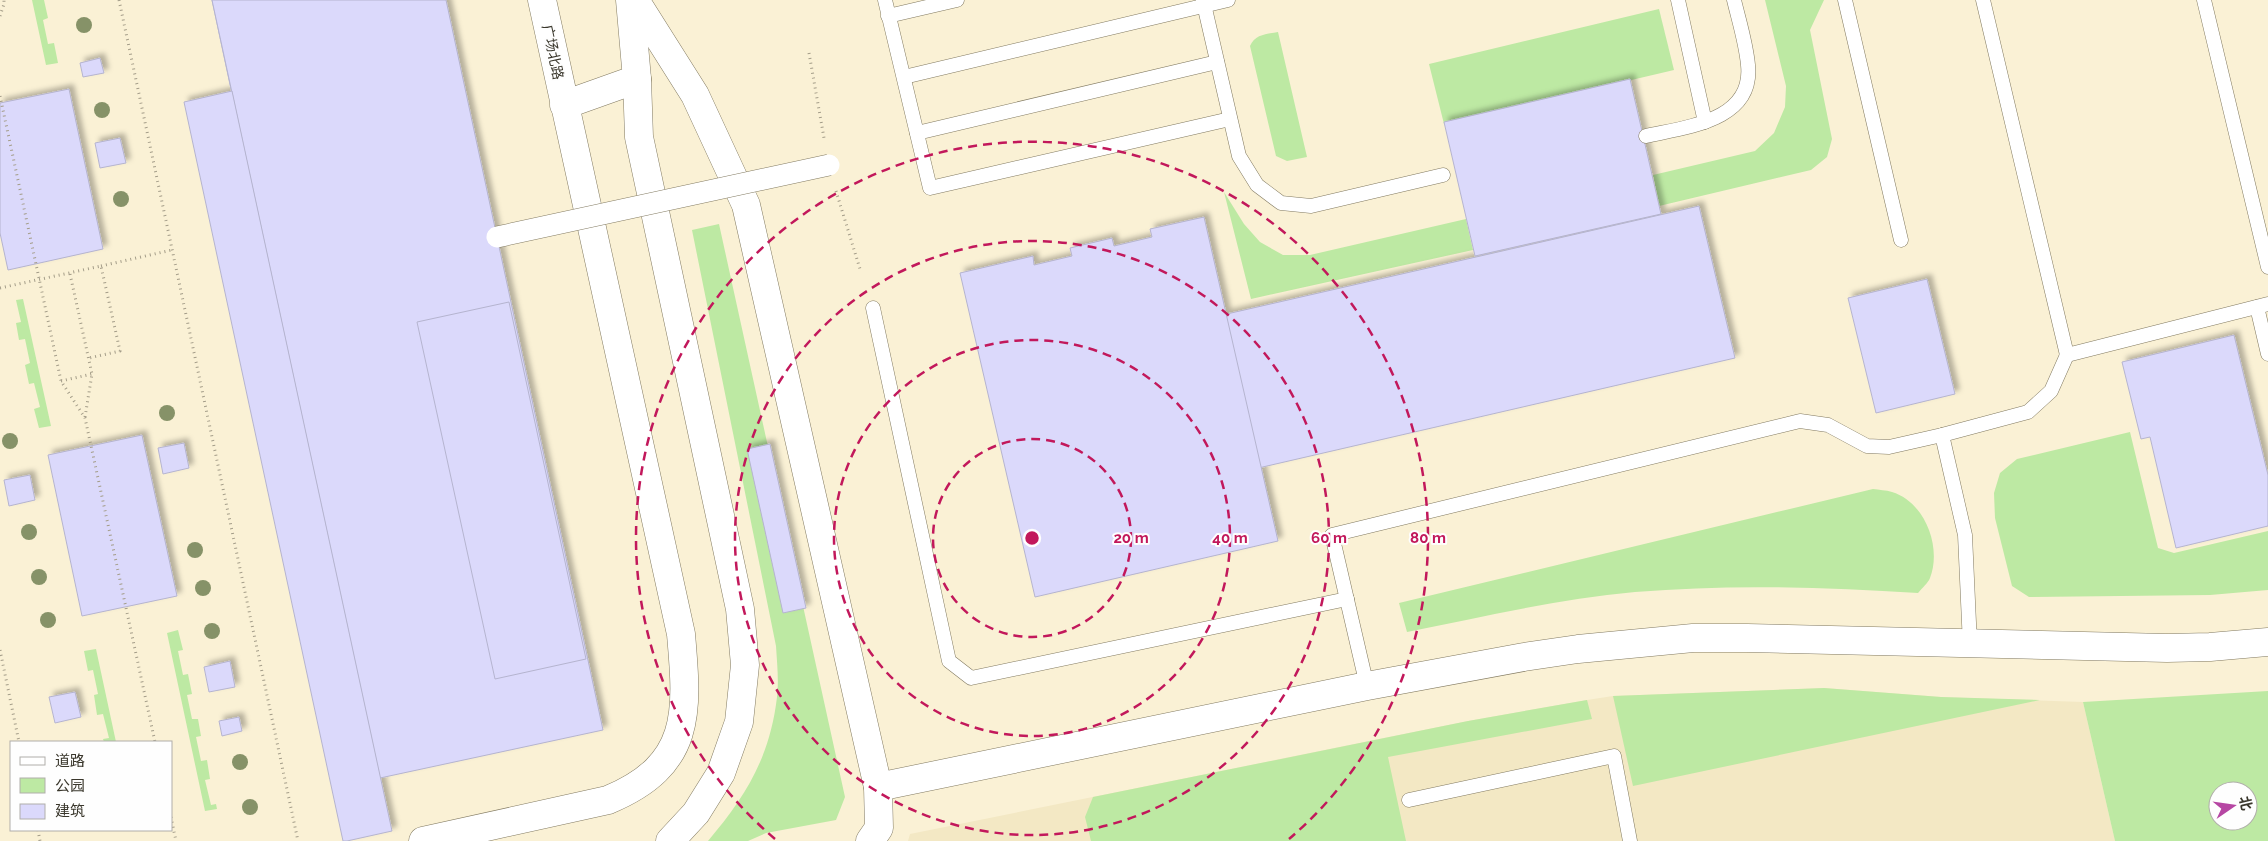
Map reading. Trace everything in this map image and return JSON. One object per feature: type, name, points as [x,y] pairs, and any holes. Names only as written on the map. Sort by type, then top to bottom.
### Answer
[{"type":"street","name":"广场北路","points":[[423,841],[608,800],[631,791],[653,773],[671,753],[683,723],[685,682],[681,634],[542,0]]},
{"type":"street","points":[[630,0],[637,79],[639,138],[691,390],[740,609],[745,665],[739,722],[721,774],[696,813],[670,841]]},
{"type":"street","points":[[635,0],[695,95],[746,205],[878,787],[877,836]]},
{"type":"street","points":[[564,104],[637,79]]},
{"type":"street","points":[[497,237],[829,165]]},
{"type":"street","points":[[878,787],[1367,686],[1578,649],[1693,638],[2167,648],[2210,647],[2268,642]]},
{"type":"lane","points":[[885,0],[930,188],[1230,119]]},
{"type":"lane","points":[[888,16],[957,0]]},
{"type":"lane","points":[[904,76],[1204,3],[1228,0]]},
{"type":"lane","points":[[1678,0],[1705,122]]},
{"type":"lane","points":[[1646,136],[1705,122],[1730,111],[1745,92],[1749,66],[1734,0]]},
{"type":"lane","points":[[1845,0],[1901,240]]},
{"type":"lane","points":[[1367,686],[1332,535],[1800,421],[1828,425],[1867,446],[1889,447],[2028,412],[2051,391],[2067,354],[1983,0]]},
{"type":"lane","points":[[2204,0],[2268,267]]},
{"type":"lane","points":[[1204,3],[1239,156],[1257,185],[1281,203],[1311,206],[1443,175]]},
{"type":"lane","points":[[917,133],[1217,62]]},
{"type":"lane","points":[[2067,354],[2263,306],[2268,354]]},
{"type":"lane","points":[[873,308],[949,661],[971,678],[1347,599]]},
{"type":"lane","points":[[1942,435],[1965,535],[1970,645]]},
{"type":"lane","points":[[1408,800],[1614,756],[1630,841]]},
{"type":"path","points":[[0,16],[4,0]]},
{"type":"path","points":[[119,0],[298,841]]},
{"type":"path","points":[[0,96],[61,381],[85,418],[154,741]]},
{"type":"path","points":[[0,288],[172,250]]},
{"type":"path","points":[[89,358],[120,351],[101,266]]},
{"type":"path","points":[[70,274],[92,374],[85,418]]},
{"type":"path","points":[[61,381],[92,374]]},
{"type":"path","points":[[0,650],[20,741]]},
{"type":"path","points":[[172,822],[176,841]]},
{"type":"shaded area","points":[[1824,688],[1941,697],[2083,702],[2115,841],[908,841],[910,834],[1468,721],[1587,700],[1613,696]]},
{"type":"green space","points":[[32,0],[44,0],[48,18],[43,20],[48,44],[54,43],[58,63],[46,65]]},
{"type":"green space","points":[[1765,0],[1824,0],[1810,30],[1832,139],[1827,157],[1811,170],[1659,206],[1653,175],[1755,151],[1774,133],[1785,107],[1786,86]]},
{"type":"green space","points":[[1659,9],[1674,70],[1444,124],[1429,64]]},
{"type":"green space","points":[[1278,32],[1307,157],[1287,161],[1276,156],[1250,46],[1258,37]]},
{"type":"green space","points":[[1224,192],[1244,224],[1260,242],[1283,255],[1310,255],[1466,219],[1473,250],[1251,299]]},
{"type":"green space","points":[[719,224],[845,797],[836,820],[766,833],[748,841],[708,841],[734,808],[754,775],[769,738],[774,719],[778,685],[776,646],[692,230]]},
{"type":"green space","points":[[23,299],[51,426],[39,428],[34,409],[40,407],[34,383],[29,384],[25,365],[30,363],[25,339],[19,340],[16,323],[21,322],[16,300]]},
{"type":"green space","points":[[2130,432],[2158,548],[2174,553],[2268,531],[2268,590],[2210,595],[2029,597],[2012,586],[1995,518],[1994,493],[2000,473],[2017,459]]},
{"type":"green space","points":[[1873,489],[1890,491],[1904,497],[1922,515],[1928,527],[1934,553],[1933,566],[1929,580],[1918,593],[1776,587],[1635,592],[1549,604],[1407,632],[1399,603]]},
{"type":"green space","points":[[178,630],[183,650],[178,651],[183,675],[188,674],[192,694],[187,695],[192,719],[198,719],[201,736],[196,737],[201,761],[207,760],[210,779],[205,780],[211,805],[216,804],[217,809],[205,811],[167,633]]},
{"type":"green space","points":[[96,649],[116,741],[104,741],[103,739],[109,738],[103,714],[97,715],[94,695],[98,694],[93,670],[88,671],[84,651]]},
{"type":"green space","points":[[1824,688],[1941,697],[2040,700],[1633,786],[1613,696]]},
{"type":"green space","points":[[2268,691],[2268,841],[2115,841],[2083,702]]},
{"type":"green space","points":[[1587,700],[1592,719],[1388,757],[1406,841],[1091,841],[1085,817],[1093,797],[1468,721]]},
{"type":"building","points":[[212,0],[438,0],[399,8],[409,55],[232,94]]},
{"type":"building","points":[[212,0],[446,0],[603,730],[380,778]]},
{"type":"building","points":[[100,58],[104,73],[83,77],[80,63]]},
{"type":"building","points":[[1630,79],[1661,214],[1475,256],[1444,122]]},
{"type":"building","points":[[69,89],[103,249],[8,270],[0,233],[0,103]]},
{"type":"building","points":[[232,91],[392,831],[347,841],[343,841],[184,102]]},
{"type":"building","points":[[120,138],[126,163],[100,168],[95,143]]},
{"type":"building","points":[[1699,206],[1735,358],[1254,469],[1218,316]]},
{"type":"building","points":[[1204,217],[1278,541],[1035,597],[960,273],[1033,256],[1034,265],[1072,256],[1070,248],[1112,238],[1114,246],[1152,237],[1150,229]]},
{"type":"building","points":[[1927,279],[1955,394],[1876,413],[1848,298]]},
{"type":"building","points":[[509,302],[586,659],[495,679],[417,322]]},
{"type":"building","points":[[2234,335],[2268,475],[2268,526],[2176,548],[2150,437],[2141,439],[2122,362]]},
{"type":"building","points":[[142,435],[177,596],[82,616],[48,455]]},
{"type":"building","points":[[184,443],[189,468],[163,474],[158,448]]},
{"type":"building","points":[[770,444],[806,608],[783,613],[747,449]]},
{"type":"building","points":[[30,475],[35,500],[9,506],[4,480]]},
{"type":"building","points":[[230,661],[235,687],[209,692],[204,667]]},
{"type":"building","points":[[75,692],[81,717],[55,723],[49,697]]},
{"type":"building","points":[[239,717],[242,731],[222,736],[219,721]]}]
